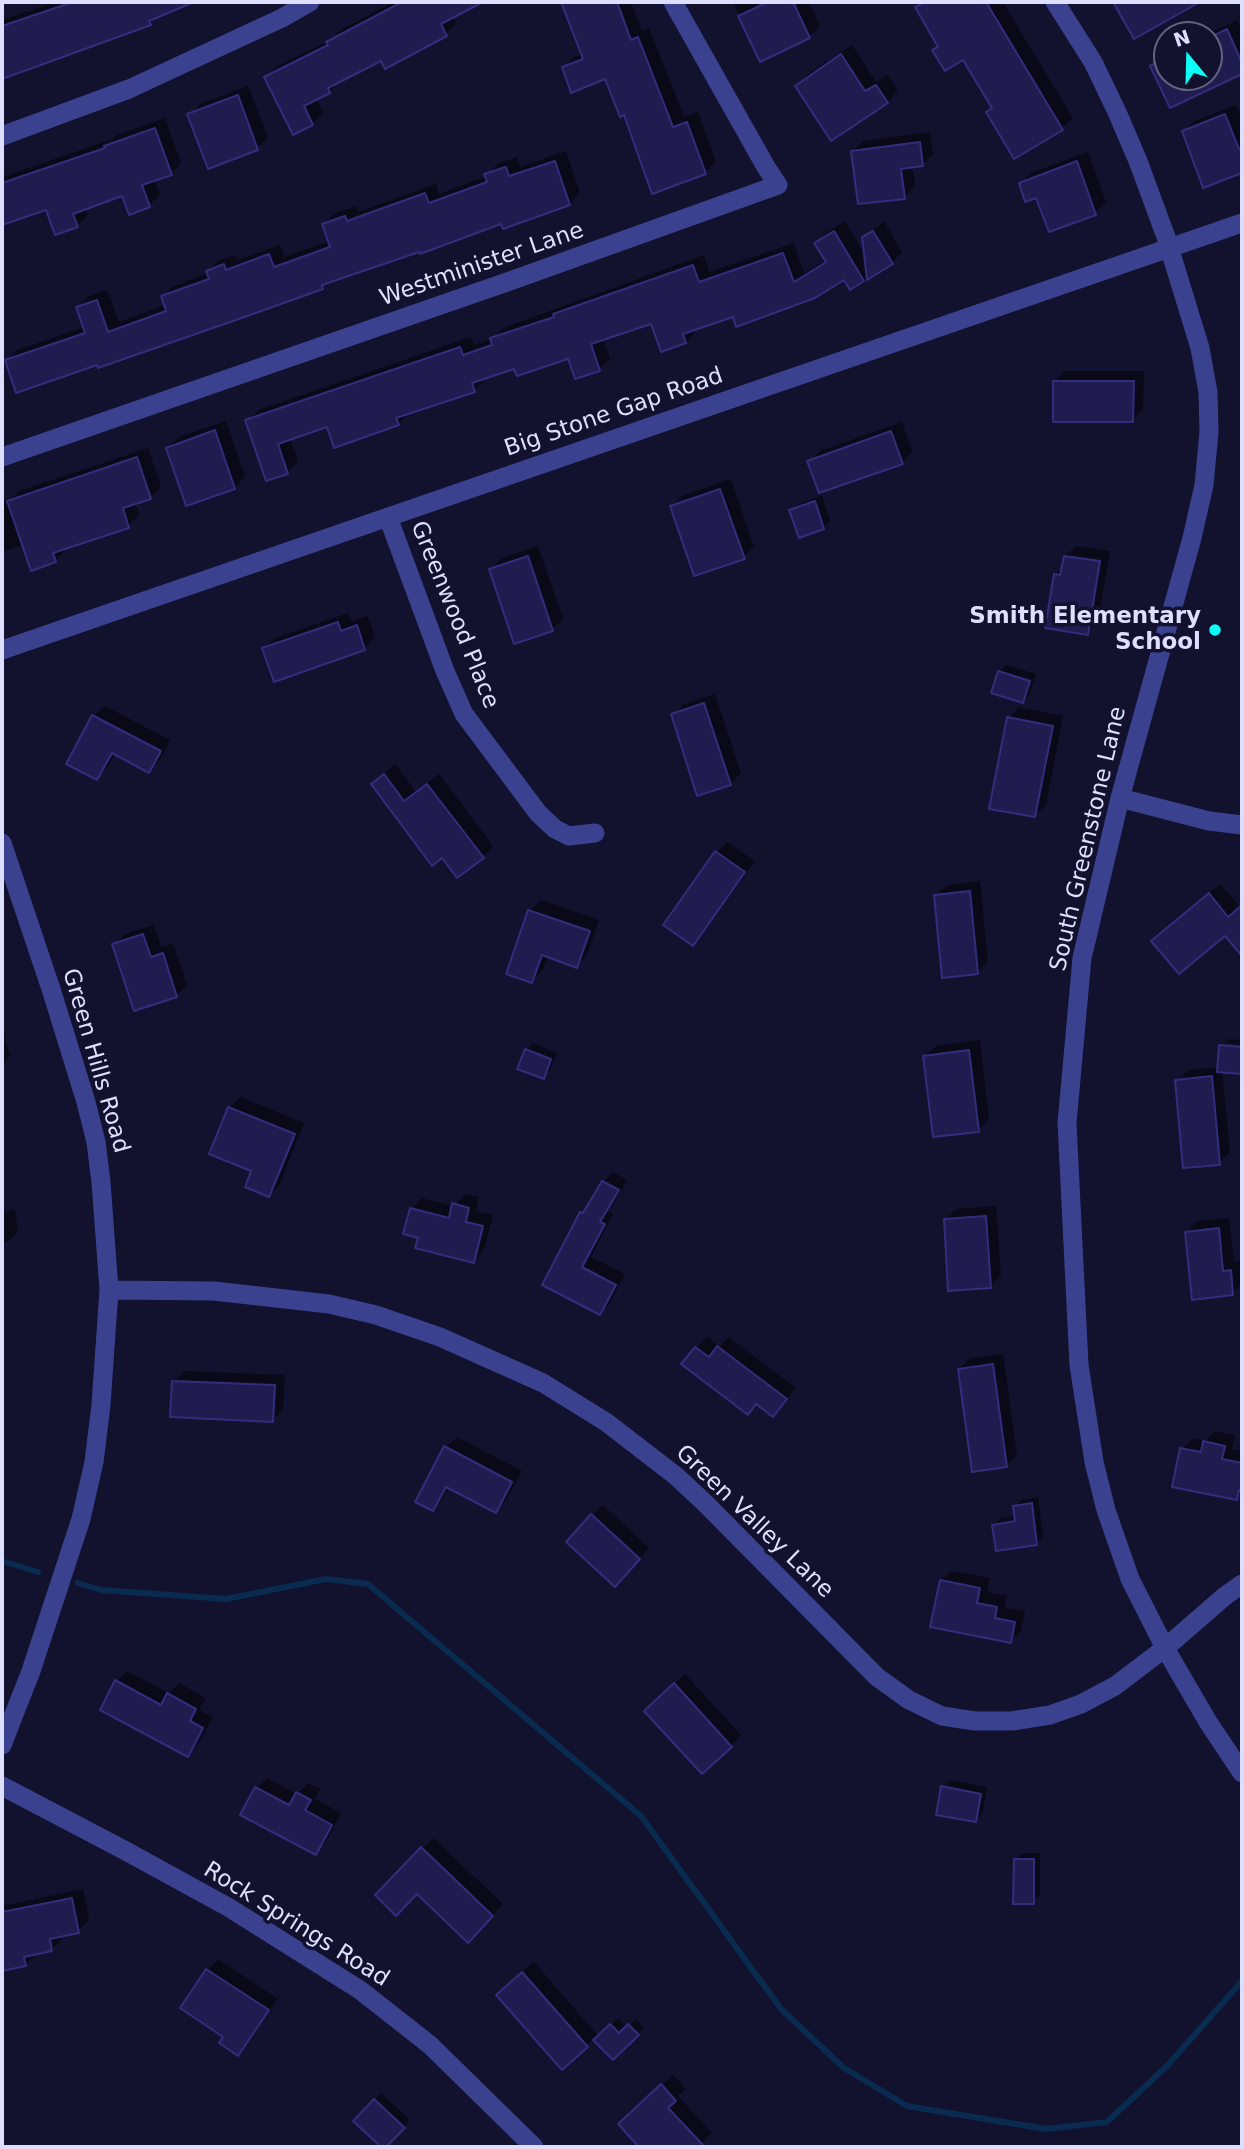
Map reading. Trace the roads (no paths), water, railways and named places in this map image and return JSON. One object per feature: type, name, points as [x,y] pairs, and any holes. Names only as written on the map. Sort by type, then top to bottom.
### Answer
[{"type":"street","points":[[2,136],[129,89],[282,18],[310,2]]},
{"type":"street","name":"Westminister Lane","points":[[2,457],[497,286],[778,185],[673,2]]},
{"type":"street","name":"South Greenstone Lane","points":[[1055,2],[1093,62],[1138,160],[1200,348],[1208,392],[1209,432],[1204,485],[1192,538],[1120,798],[1082,958],[1067,1124],[1079,1365],[1094,1462],[1106,1510],[1130,1578],[1165,1648],[1208,1722],[1242,1773]]},
{"type":"street","name":"Big Stone Gap Road","points":[[2,650],[1242,223]]},
{"type":"street","name":"Greenwood Place","points":[[388,517],[445,671],[464,713],[538,813],[555,829],[569,836],[595,833]]},
{"type":"street","points":[[1120,798],[1209,821],[1242,825]]},
{"type":"street","name":"Green Hills Road","points":[[2,843],[51,989],[96,1142],[109,1290],[101,1405],[94,1462],[81,1519],[31,1671],[2,1745]]},
{"type":"street","name":"Green Valley Lane","points":[[109,1290],[214,1291],[329,1304],[376,1315],[440,1337],[543,1383],[606,1422],[676,1476],[877,1677],[909,1700],[942,1716],[975,1721],[1012,1721],[1050,1715],[1081,1704],[1115,1686],[1242,1584]]},
{"type":"street","name":"Rock Springs Road","points":[[2,1786],[228,1907],[360,1990],[430,2045],[534,2147]]},
{"type":"waterway","points":[[2,1561],[38,1572]]},
{"type":"waterway","points":[[78,1583],[101,1590],[226,1599],[326,1579],[368,1584],[641,1816],[781,2009],[844,2068],[907,2106],[1046,2129],[1107,2122],[1167,2066],[1242,1981]]},
{"type":"place","name":"Smith Elementary School","points":[[1215,630]]}]
